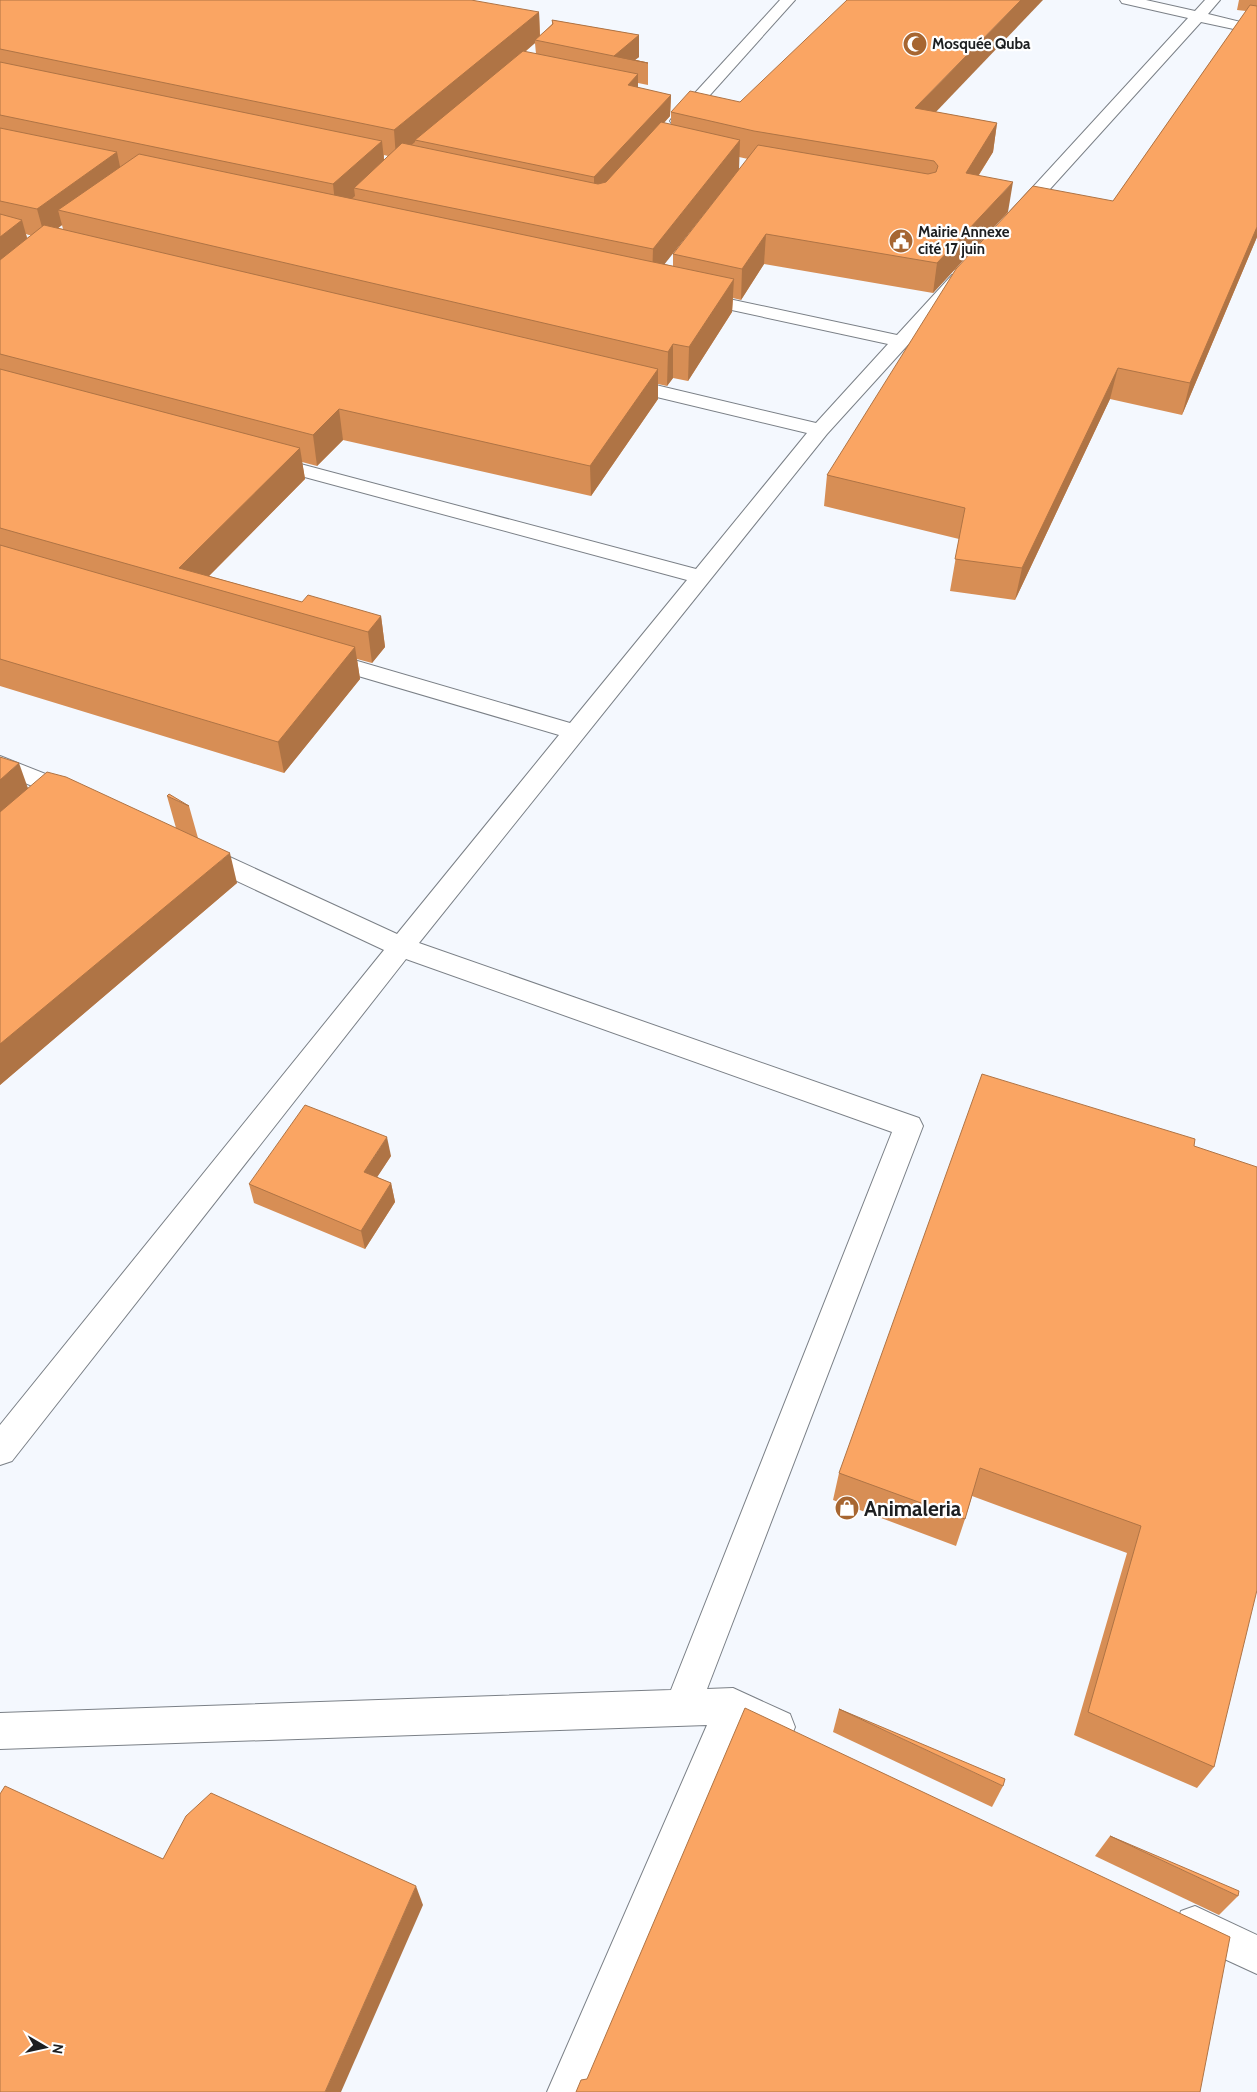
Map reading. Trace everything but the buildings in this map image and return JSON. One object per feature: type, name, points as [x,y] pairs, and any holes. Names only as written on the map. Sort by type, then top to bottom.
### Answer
[{"type":"street","points":[[669,130],[788,0]]},
{"type":"street","points":[[1127,0],[1206,8],[1257,30]]},
{"type":"street","points":[[1002,230],[1206,8]]},
{"type":"street","points":[[676,97],[696,101]]},
{"type":"street","points":[[0,1450],[401,947],[820,430],[975,260]]},
{"type":"street","points":[[678,293],[901,340]]},
{"type":"street","points":[[607,380],[820,430]]},
{"type":"street","points":[[250,456],[700,577]]},
{"type":"street","points":[[306,654],[574,732]]},
{"type":"street","points":[[0,764],[93,804]]},
{"type":"street","points":[[36,806],[57,787]]},
{"type":"street","points":[[175,842],[401,947],[909,1126],[682,1708]]},
{"type":"street","points":[[567,2092],[733,1706]]},
{"type":"street","points":[[0,1731],[733,1706],[806,1740]]},
{"type":"street","points":[[1167,1912],[1257,1955]]},
{"type":"place","name":"Mosquée Quba","points":[[915,44]]},
{"type":"place","name":"Mairie Annexe cité 17 juin","points":[[901,241]]},
{"type":"place","name":"Animaleria","points":[[847,1508]]}]
